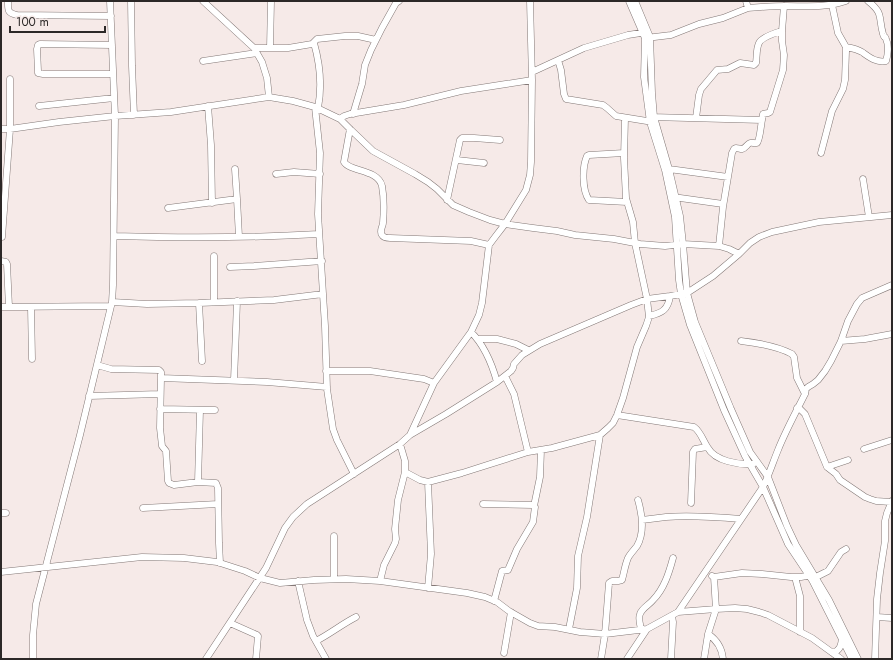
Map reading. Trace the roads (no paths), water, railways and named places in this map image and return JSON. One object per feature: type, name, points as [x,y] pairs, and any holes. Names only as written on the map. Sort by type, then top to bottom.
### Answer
[{"type":"street","points":[[8,1],[8,11],[17,15],[111,16]]},
{"type":"street","points":[[33,659],[33,635],[36,604],[112,304],[115,116],[110,1]]},
{"type":"street","points":[[130,1],[134,115]]},
{"type":"street","points":[[203,1],[226,21],[256,51],[262,62],[266,78],[268,97]]},
{"type":"street","points":[[270,48],[271,1]]},
{"type":"street","points":[[353,114],[362,84],[365,64],[376,40],[396,3],[399,1]]},
{"type":"street","points":[[410,435],[434,383],[471,332],[479,315],[482,303],[489,245],[506,224],[526,190],[530,175],[531,162],[532,72],[530,1]]},
{"type":"street","points":[[629,1],[646,35]]},
{"type":"street","points":[[635,1],[646,35],[652,88],[652,120],[667,170],[673,197],[680,216],[680,244],[684,293],[690,325],[721,403],[745,456],[763,487],[788,544],[828,600],[858,659]]},
{"type":"street","points":[[746,1],[748,8]]},
{"type":"street","points":[[532,72],[584,48],[628,35],[671,35],[699,24],[723,18],[761,4],[814,7],[832,5],[846,1]]},
{"type":"street","points":[[846,47],[856,49],[879,61],[886,61],[888,43],[883,33],[880,15],[876,8],[868,1]]},
{"type":"street","points":[[821,153],[832,111],[843,88],[847,55],[846,47],[838,33],[832,5]]},
{"type":"street","points":[[719,246],[723,204],[731,156],[734,149],[742,149],[750,143],[757,142],[763,114],[768,114],[770,112],[783,70],[784,55],[782,31],[784,6]]},
{"type":"street","points":[[696,118],[701,89],[717,70],[728,70],[740,63],[754,65],[756,63],[758,48],[761,41],[782,31]]},
{"type":"street","points":[[203,61],[270,48],[288,48],[312,44],[317,39],[358,36],[376,40]]},
{"type":"street","points":[[314,43],[320,78],[320,93],[316,108],[320,153],[318,214],[322,261],[327,387],[333,430],[354,474]]},
{"type":"street","points":[[112,45],[40,44],[37,49],[38,73],[113,74]]},
{"type":"street","points":[[558,60],[566,99],[603,105],[616,116],[652,120],[696,118],[762,120]]},
{"type":"street","points":[[2,237],[10,129],[10,79]]},
{"type":"street","points":[[340,119],[347,115],[404,105],[461,90],[532,80]]},
{"type":"street","points":[[1,129],[115,116],[171,112],[268,97],[293,101],[316,108],[340,119],[373,151],[428,182],[453,205],[490,220],[506,224],[557,230],[575,235],[623,240],[635,243],[665,246],[680,244],[719,246],[739,254]]},
{"type":"street","points":[[39,106],[114,98]]},
{"type":"street","points":[[208,106],[211,145],[212,203]]},
{"type":"street","points":[[405,472],[420,480],[428,482],[462,474],[528,452],[552,448],[600,435],[608,428],[616,415],[623,398],[636,347],[649,316],[647,299],[635,243],[633,222],[626,198],[624,153],[626,118]]},
{"type":"street","points":[[350,129],[344,162],[349,166],[371,174],[379,180],[382,185],[383,224],[381,234],[383,236],[390,238],[470,241],[489,245]]},
{"type":"street","points":[[447,200],[460,140],[462,138],[500,140]]},
{"type":"street","points":[[624,153],[586,156],[583,171],[585,189],[589,200],[627,202]]},
{"type":"street","points":[[456,160],[484,163]]},
{"type":"street","points":[[235,169],[239,237]]},
{"type":"street","points":[[667,170],[728,177]]},
{"type":"street","points":[[276,174],[307,172],[320,174]]},
{"type":"street","points":[[863,179],[869,217]]},
{"type":"street","points":[[673,197],[723,204]]},
{"type":"street","points":[[168,208],[237,200]]},
{"type":"street","points":[[206,659],[260,578],[285,528],[307,504],[400,444],[410,435],[497,382],[513,368],[514,364],[519,358],[528,350],[647,299],[684,293],[713,276],[750,243],[759,237],[772,232],[819,222],[892,215]]},
{"type":"street","points":[[114,236],[192,238],[319,234]]},
{"type":"street","points":[[214,256],[214,302]]},
{"type":"street","points":[[1,261],[6,262],[7,264],[9,307]]},
{"type":"street","points":[[230,267],[322,261]]},
{"type":"street","points":[[1,572],[142,557],[184,558],[220,563],[245,571],[260,578],[280,583],[346,579],[380,581],[467,593],[485,597],[494,601],[530,623],[538,626],[605,634],[644,629],[678,612],[763,487],[778,449],[806,390],[826,371],[857,304],[859,301],[892,285]]},
{"type":"street","points":[[684,293],[750,452],[768,477],[787,526],[852,659]]},
{"type":"street","points":[[1,307],[274,300],[323,294]]},
{"type":"street","points":[[649,316],[660,313],[665,309],[669,302],[670,296]]},
{"type":"street","points":[[234,380],[237,301]]},
{"type":"street","points":[[199,303],[202,361]]},
{"type":"street","points":[[31,307],[32,359]]},
{"type":"street","points":[[471,332],[485,352],[497,382]]},
{"type":"street","points":[[841,341],[865,339],[892,334]]},
{"type":"street","points":[[478,340],[497,339],[516,344],[528,350]]},
{"type":"street","points":[[742,341],[772,347],[792,354],[794,357],[797,378],[805,394]]},
{"type":"street","points":[[97,365],[111,369],[158,369],[161,372],[160,428],[162,446],[166,451],[169,483],[174,485],[198,482],[216,483],[218,488],[220,563]]},
{"type":"street","points":[[326,371],[370,371],[424,379],[434,383]]},
{"type":"street","points":[[505,376],[514,394],[528,452]]},
{"type":"street","points":[[161,378],[234,380],[327,387]]},
{"type":"street","points":[[89,396],[160,394]]},
{"type":"street","points":[[797,408],[805,414],[827,467],[836,474],[840,480],[865,497],[876,501],[892,501],[885,521],[885,541],[877,599],[875,659]]},
{"type":"street","points":[[160,409],[215,410]]},
{"type":"street","points":[[198,482],[200,410]]},
{"type":"street","points":[[616,415],[694,427],[698,430],[711,453],[719,458],[731,462],[758,464]]},
{"type":"street","points":[[569,630],[577,588],[578,556],[587,517],[600,435]]},
{"type":"street","points":[[864,449],[892,440]]},
{"type":"street","points":[[380,581],[384,565],[396,539],[395,528],[398,500],[405,472],[405,461],[400,444]]},
{"type":"street","points":[[691,503],[693,452],[695,449],[707,447]]},
{"type":"street","points":[[494,601],[502,571],[508,570],[517,549],[533,522],[534,506],[540,477],[541,450]]},
{"type":"street","points":[[827,467],[848,460]]},
{"type":"street","points":[[428,482],[431,554],[431,569],[428,588]]},
{"type":"street","points":[[601,659],[605,634],[609,583],[612,581],[622,580],[627,560],[637,545],[642,532],[642,515],[638,500]]},
{"type":"street","points":[[143,508],[218,504]]},
{"type":"street","points":[[483,504],[534,506]]},
{"type":"street","points":[[642,520],[682,516],[741,519]]},
{"type":"street","points":[[334,536],[334,579]]},
{"type":"street","points":[[706,572],[714,577],[742,573],[795,577],[812,576],[828,571],[841,552],[846,549]]},
{"type":"street","points":[[644,629],[639,619],[641,612],[654,600],[660,591],[669,573],[673,558]]},
{"type":"street","points":[[704,659],[708,634],[716,609],[714,577]]},
{"type":"street","points":[[795,577],[800,596],[800,632]]},
{"type":"street","points":[[298,581],[313,636],[326,659]]},
{"type":"street","points":[[678,612],[735,608],[759,612],[768,615],[812,638],[841,659]]},
{"type":"street","points":[[504,653],[511,612]]},
{"type":"street","points":[[671,659],[672,616]]},
{"type":"street","points":[[316,641],[347,621],[356,617]]},
{"type":"street","points":[[877,617],[892,618]]},
{"type":"street","points":[[230,623],[258,636],[256,659]]},
{"type":"street","points":[[627,659],[644,629]]},
{"type":"street","points":[[708,634],[718,644],[723,659]]},
{"type":"street","points":[[833,653],[840,648],[842,639]]}]
